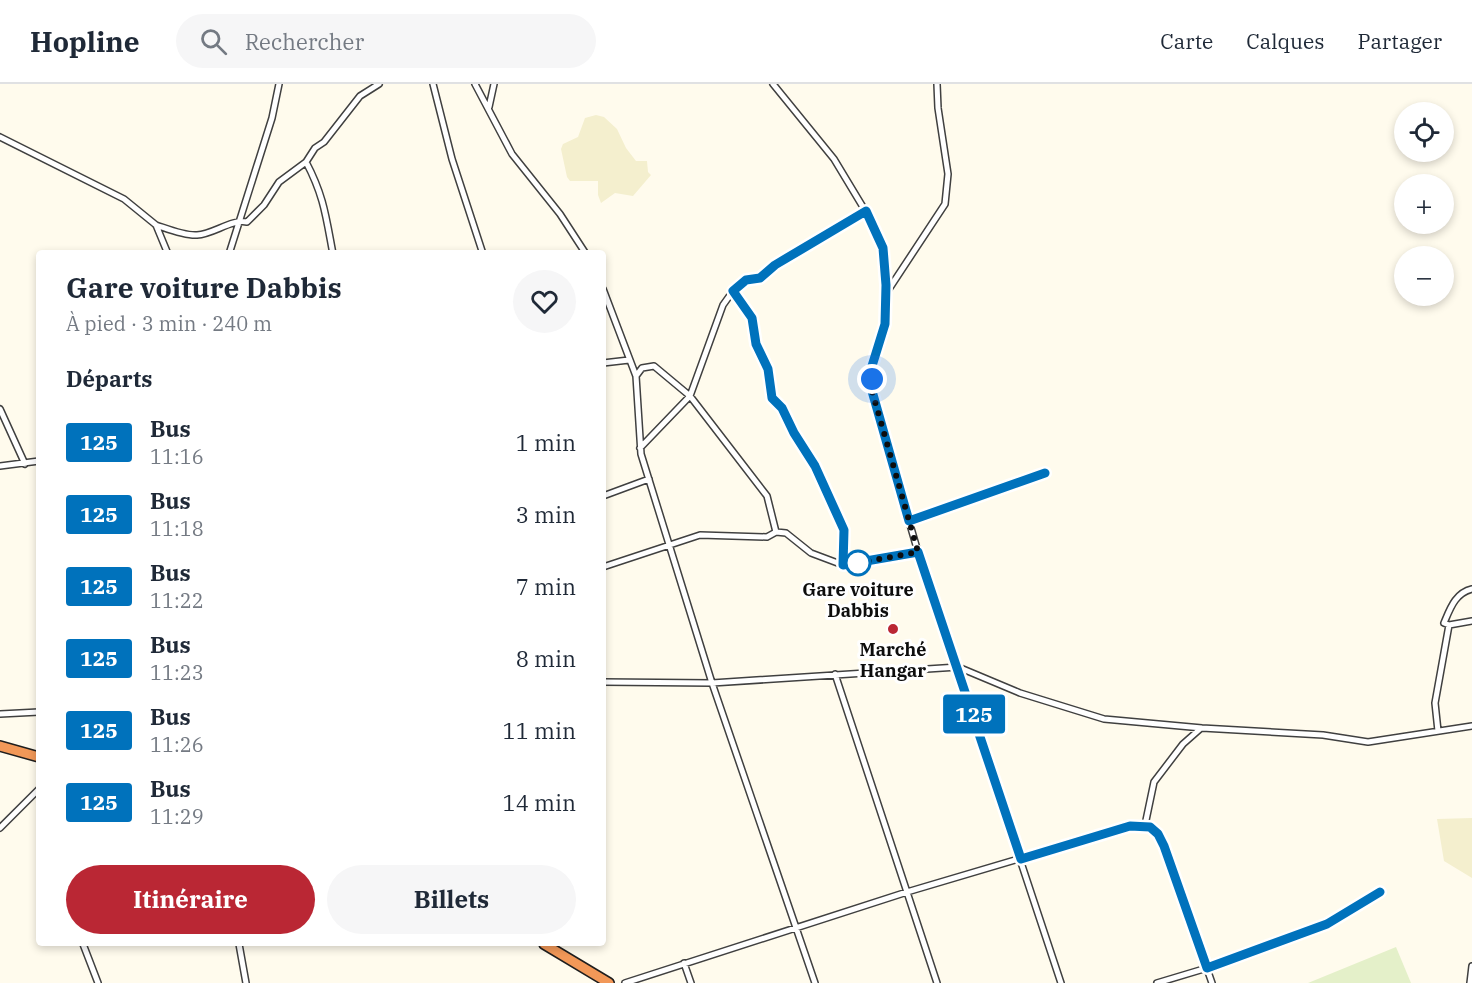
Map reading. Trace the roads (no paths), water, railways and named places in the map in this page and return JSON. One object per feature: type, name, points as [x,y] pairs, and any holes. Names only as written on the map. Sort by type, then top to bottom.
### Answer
[{"type":"highway","points":[[0,746],[36,756]]},
{"type":"highway","points":[[547,946],[609,983]]},
{"type":"street","points":[[230,250],[273,118],[279,84]]},
{"type":"street","points":[[0,136],[124,199],[156,225],[196,236],[218,231],[240,221],[247,222],[264,205],[279,182],[306,162],[348,108],[360,96],[379,84]]},
{"type":"street","points":[[433,84],[452,159],[482,250]]},
{"type":"street","points":[[475,84],[512,154],[560,214],[583,250]]},
{"type":"street","points":[[489,107],[494,84]]},
{"type":"street","points":[[773,84],[834,159],[866,211],[883,248],[886,293],[885,324],[872,366],[872,391],[918,552],[1061,983]]},
{"type":"street","points":[[886,293],[945,204],[948,174],[938,108],[937,84]]},
{"type":"street","points":[[306,162],[320,188],[332,250]]},
{"type":"street","points":[[640,448],[690,396],[723,305],[733,291],[746,280],[760,278],[775,265],[866,211]]},
{"type":"street","points":[[156,225],[166,250]]},
{"type":"street","points":[[733,291],[752,318],[756,344],[768,369],[772,398],[782,408],[794,433],[815,466],[844,530],[843,565]]},
{"type":"street","points":[[606,297],[636,376],[640,448],[649,479],[712,683],[815,983]]},
{"type":"street","points":[[606,363],[629,360]]},
{"type":"street","points":[[636,376],[642,368],[654,366],[690,396],[767,496],[776,532]]},
{"type":"street","points":[[0,409],[26,464]]},
{"type":"street","points":[[0,466],[36,462]]},
{"type":"street","points":[[909,521],[1045,473]]},
{"type":"street","points":[[606,495],[649,479]]},
{"type":"street","points":[[606,566],[700,535],[742,538],[766,537],[776,532],[786,533],[811,553],[843,565],[918,552]]},
{"type":"street","points":[[1472,589],[1464,591],[1452,603],[1444,623],[1449,625],[1472,621]]},
{"type":"street","points":[[1438,731],[1435,704],[1449,625]]},
{"type":"street","points":[[606,682],[712,683],[958,667],[1020,693],[1104,719],[1202,728],[1323,735],[1368,742],[1472,726]]},
{"type":"street","points":[[835,674],[938,983]]},
{"type":"street","points":[[0,714],[36,712]]},
{"type":"street","points":[[1145,825],[1154,782],[1183,744],[1202,728]]},
{"type":"street","points":[[0,828],[36,792]]},
{"type":"street","points":[[625,983],[907,892],[1130,826],[1145,825],[1158,834],[1164,846],[1212,983]]},
{"type":"street","points":[[1156,983],[1207,968],[1327,924],[1380,892]]},
{"type":"street","points":[[84,946],[98,983]]},
{"type":"street","points":[[239,946],[246,983]]},
{"type":"street","points":[[684,963],[691,983]]},
{"type":"street","points":[[1470,983],[1472,966]]},
{"type":"place","name":"Gare voiture Dabbis","points":[[858,563]]},
{"type":"place","name":"Marché Hangar","points":[[893,629]]}]
